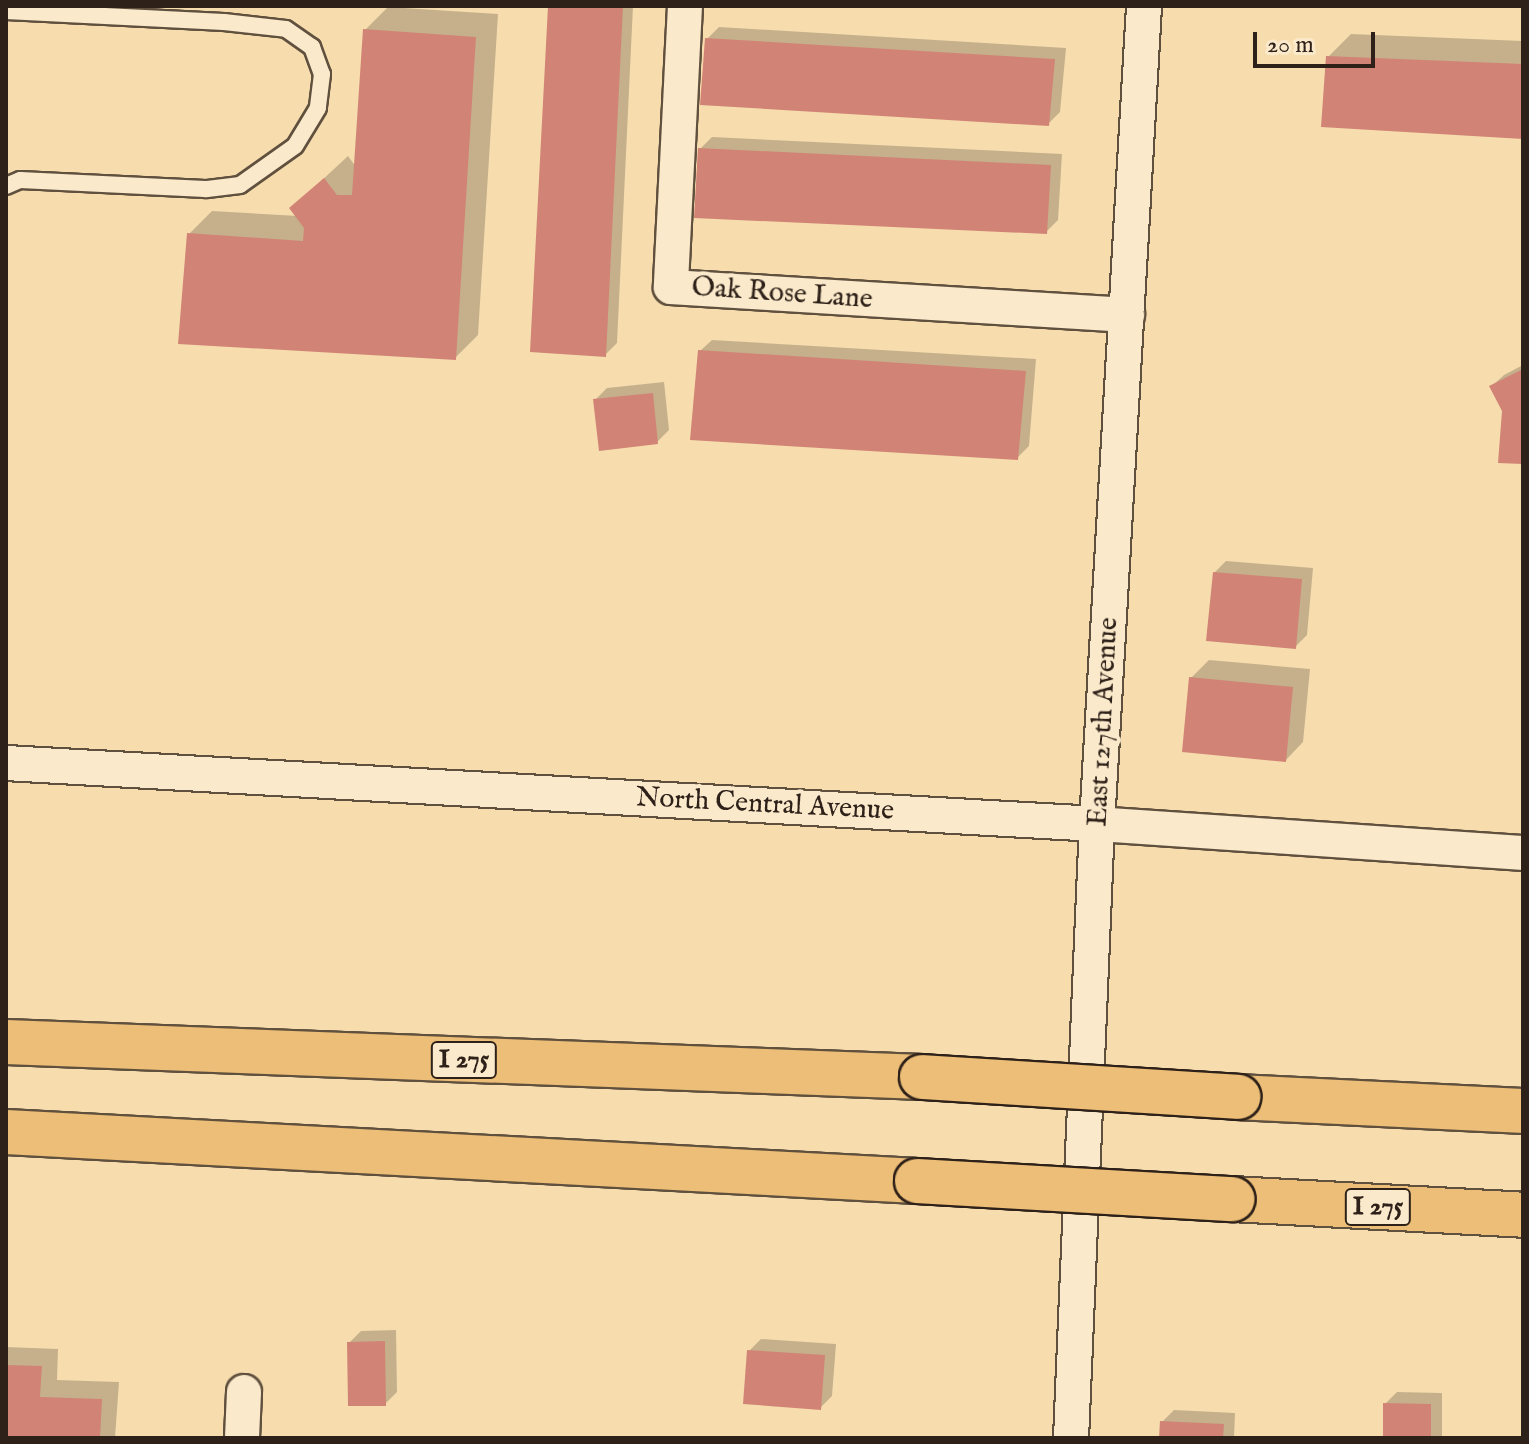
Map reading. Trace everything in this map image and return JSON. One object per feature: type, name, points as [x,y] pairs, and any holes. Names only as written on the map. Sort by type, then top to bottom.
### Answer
[{"type":"highway","name":"I 275","points":[[6,1042],[922,1077],[1523,1111]]},
{"type":"highway","name":"I 275","points":[[6,1132],[1523,1215]]},
{"type":"street","name":"Oak Rose Lane","points":[[685,6],[671,287],[1127,315]]},
{"type":"street","name":"East 127th Avenue","points":[[1071,1438],[1097,824],[1144,6]]},
{"type":"street","name":"North Central Avenue","points":[[6,763],[1097,824],[1523,853]]},
{"type":"street","points":[[242,1438],[244,1392]]},
{"type":"lane","points":[[6,11],[224,22],[286,29],[312,47],[322,74],[318,108],[295,146],[240,185],[205,189],[20,180],[6,186]]},
{"type":"building","points":[[548,6],[623,6],[606,357],[530,352]]},
{"type":"building","points":[[363,29],[476,37],[456,360],[178,344],[187,233],[303,241],[304,228],[289,208],[324,178],[337,195],[352,195]]},
{"type":"building","points":[[705,38],[1055,59],[1049,126],[700,105]]},
{"type":"building","points":[[1326,56],[1523,64],[1523,139],[1321,127]]},
{"type":"building","points":[[698,148],[1051,165],[1047,234],[694,218]]},
{"type":"building","points":[[698,350],[1026,371],[1018,460],[690,440]]},
{"type":"building","points":[[1523,369],[1523,464],[1498,463],[1502,411],[1489,386]]},
{"type":"building","points":[[653,393],[658,444],[599,451],[593,399]]},
{"type":"building","points":[[1213,572],[1302,579],[1296,649],[1206,641]]},
{"type":"building","points":[[1189,677],[1293,687],[1286,762],[1182,752]]},
{"type":"building","points":[[385,1341],[386,1406],[348,1406],[347,1342]]},
{"type":"building","points":[[747,1350],[825,1355],[821,1410],[743,1404]]},
{"type":"building","points":[[6,1365],[42,1366],[40,1397],[102,1399],[100,1438],[6,1438]]},
{"type":"building","points":[[1383,1403],[1431,1404],[1431,1438],[1383,1438]]},
{"type":"building","points":[[1160,1421],[1224,1424],[1223,1438],[1159,1438]]}]
